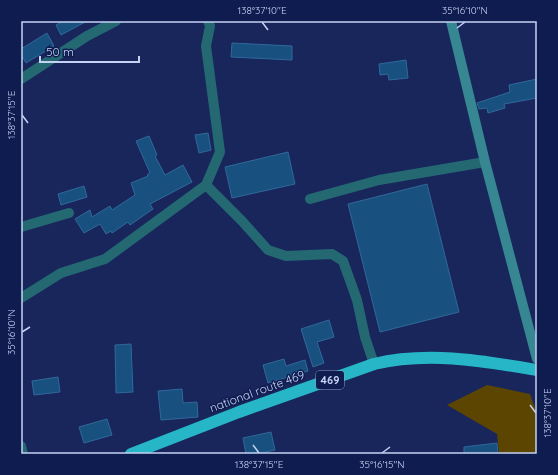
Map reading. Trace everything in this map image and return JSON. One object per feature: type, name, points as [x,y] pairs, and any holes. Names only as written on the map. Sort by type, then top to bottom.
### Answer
[{"type":"highway","name":"national route 469","points":[[131,454],[239,412],[374,364],[389,361],[434,357],[484,361],[537,370]]},
{"type":"street","points":[[21,79],[87,36],[116,21]]},
{"type":"street","points":[[21,298],[61,273],[105,259],[206,185],[220,152],[206,46],[210,26],[208,21]]},
{"type":"street","points":[[452,21],[485,162],[537,359]]},
{"type":"street","points":[[310,199],[379,180],[485,162]]},
{"type":"street","points":[[206,185],[242,220],[268,250],[286,256],[332,254],[343,261],[357,300],[365,337],[374,364]]},
{"type":"street","points":[[21,227],[69,213]]},
{"type":"street","points":[[21,446],[23,454]]},
{"type":"shaded area","points":[[487,385],[530,394],[537,413],[537,454],[499,454],[497,434],[447,405]]},
{"type":"building","points":[[64,21],[87,21],[61,35],[56,25]]},
{"type":"building","points":[[47,33],[54,46],[26,63],[21,54],[21,49]]},
{"type":"building","points":[[232,43],[292,46],[292,60],[231,57]]},
{"type":"building","points":[[406,60],[408,78],[389,80],[388,74],[380,75],[379,64]]},
{"type":"building","points":[[537,79],[537,98],[504,104],[505,108],[488,113],[487,108],[479,109],[477,103],[510,92],[509,85]]},
{"type":"building","points":[[208,133],[211,150],[199,153],[195,135]]},
{"type":"building","points":[[149,136],[157,155],[155,156],[165,175],[183,165],[192,182],[150,204],[153,209],[130,225],[128,222],[112,233],[111,231],[106,234],[100,224],[84,233],[75,219],[90,210],[92,217],[110,206],[112,210],[135,195],[131,183],[148,176],[147,175],[150,173],[136,141]]},
{"type":"building","points":[[288,152],[295,184],[232,198],[225,167]]},
{"type":"building","points":[[427,184],[459,312],[380,332],[348,204]]},
{"type":"building","points":[[84,186],[87,197],[61,205],[58,194]]},
{"type":"building","points":[[329,320],[334,337],[317,342],[324,363],[313,367],[301,329]]},
{"type":"building","points":[[131,344],[133,392],[116,393],[115,345]]},
{"type":"building","points":[[284,359],[286,366],[305,360],[308,371],[268,383],[263,365]]},
{"type":"building","points":[[58,377],[60,392],[34,395],[32,381]]},
{"type":"building","points":[[182,389],[183,403],[197,402],[198,417],[161,420],[158,391]]},
{"type":"building","points":[[107,419],[112,435],[84,443],[79,427]]},
{"type":"building","points":[[271,432],[275,450],[257,454],[246,454],[243,438]]},
{"type":"building","points":[[497,443],[498,454],[464,454],[464,447]]}]
